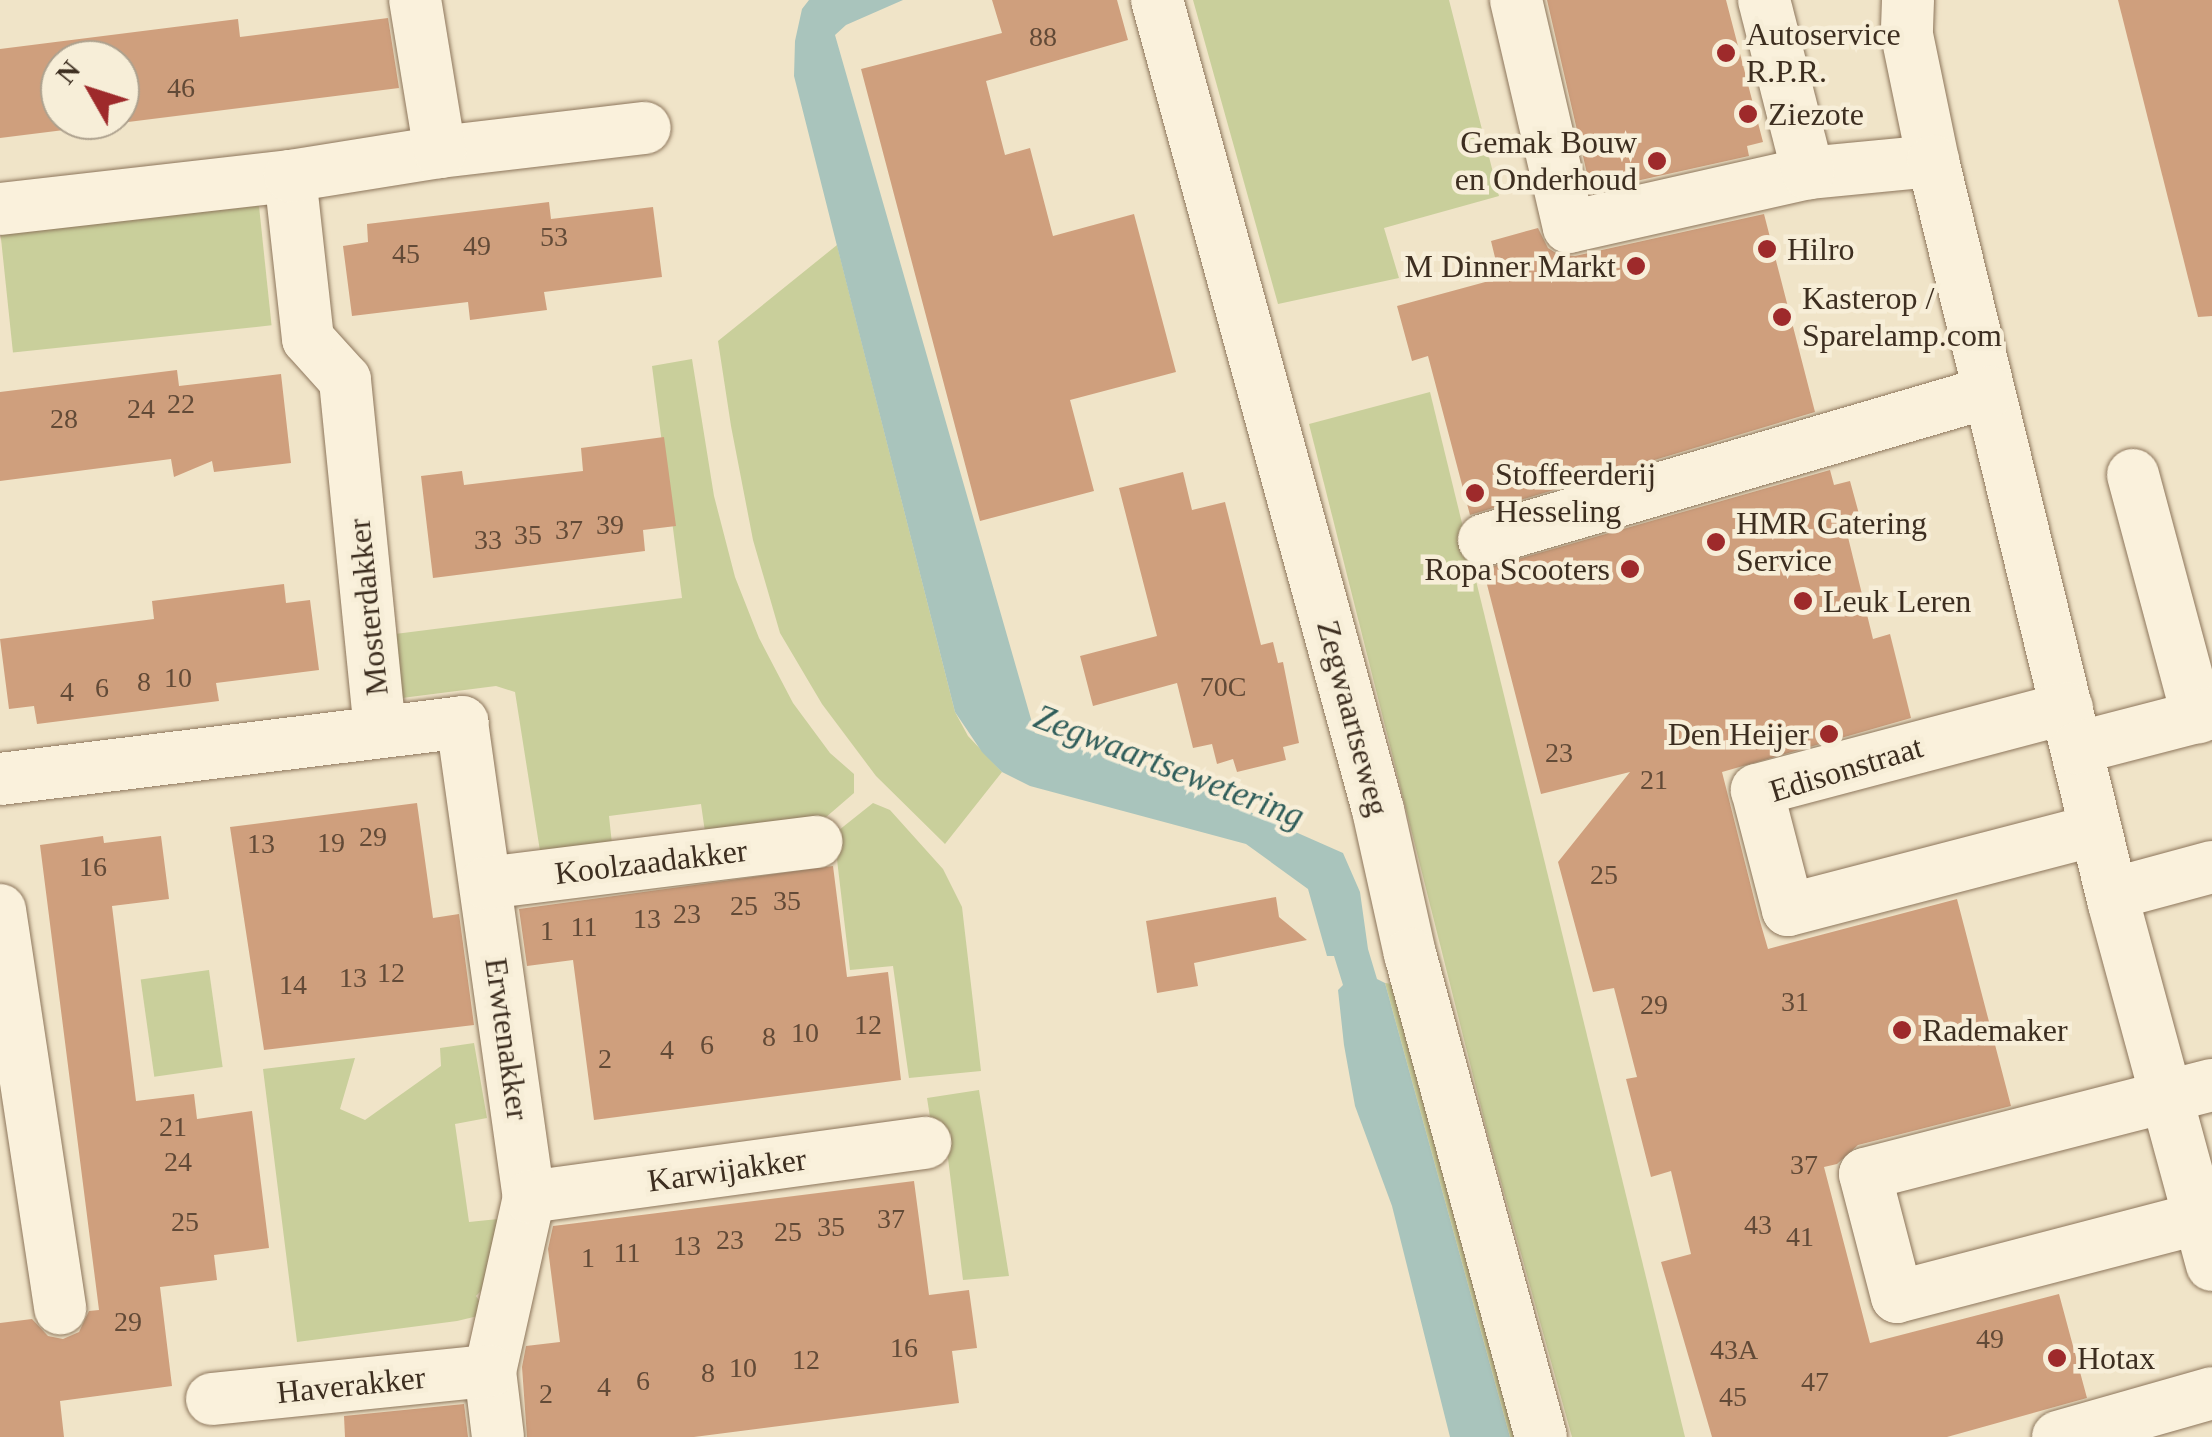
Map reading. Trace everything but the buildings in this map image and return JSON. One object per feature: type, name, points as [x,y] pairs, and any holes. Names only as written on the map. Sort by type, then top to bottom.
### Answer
[{"type":"street","points":[[415,0],[440,152]]},
{"type":"street","name":"Zegwaartseweg","points":[[1157,0],[1378,810],[1410,954],[1540,1437]]},
{"type":"street","points":[[1516,0],[1569,226],[1808,173],[1933,161]]},
{"type":"street","points":[[1764,0],[1808,173]]},
{"type":"street","points":[[1902,12],[1933,161],[2112,894],[2189,1090],[2206,1241],[1897,1297],[1865,1174],[2189,1090]]},
{"type":"street","points":[[0,209],[290,176],[440,152],[645,128]]},
{"type":"street","name":"Mosterdakker","points":[[0,778],[380,731],[345,380],[308,339],[290,176]]},
{"type":"street","points":[[1484,540],[1989,392]]},
{"type":"street","points":[[2072,728],[2205,715],[2133,474]]},
{"type":"street","name":"Erwtenakker","points":[[380,731],[462,722],[529,1197],[490,1371],[498,1437]]},
{"type":"street","name":"Edisonstraat","points":[[2072,728],[1756,790],[1788,910],[2096,830]]},
{"type":"street","name":"Koolzaadakker","points":[[486,883],[816,842]]},
{"type":"street","points":[[2112,894],[2212,867]]},
{"type":"street","points":[[0,910],[60,1309]]},
{"type":"street","name":"Karwijakker","points":[[529,1197],[926,1143]]},
{"type":"street","name":"Haverakker","points":[[212,1399],[490,1371]]},
{"type":"street","points":[[2058,1437],[2123,1428],[2212,1393]]},
{"type":"green space","points":[[1193,0],[1449,0],[1499,196],[1384,228],[1399,278],[1278,304]]},
{"type":"green space","points":[[259,206],[272,325],[13,353],[0,233]]},
{"type":"green space","points":[[837,245],[955,712],[968,736],[1002,772],[945,844],[876,776],[822,704],[780,633],[753,540],[731,426],[718,341]]},
{"type":"green space","points":[[692,359],[714,496],[735,577],[759,638],[793,703],[830,753],[854,774],[854,793],[825,818],[705,832],[701,804],[609,816],[612,844],[540,851],[515,692],[496,686],[402,698],[395,634],[682,598],[652,366]]},
{"type":"green space","points":[[1430,392],[1685,1437],[1572,1437],[1488,1135],[1309,424]]},
{"type":"green space","points":[[873,803],[890,810],[943,869],[962,907],[981,1071],[909,1078],[893,966],[850,970],[834,834]]},
{"type":"green space","points":[[209,970],[223,1067],[154,1077],[141,980]]},
{"type":"green space","points":[[1385,983],[1399,985],[1521,1437],[1510,1437]]},
{"type":"green space","points":[[474,1043],[487,1118],[455,1124],[469,1222],[498,1219],[503,1268],[476,1296],[485,1309],[478,1316],[457,1321],[297,1342],[263,1069],[355,1058],[340,1109],[365,1120],[441,1066],[440,1048]]},
{"type":"green space","points":[[979,1090],[1009,1276],[963,1280],[946,1142],[934,1143],[927,1098]]},
{"type":"water","points":[[809,0],[903,0],[846,25],[835,35],[1035,733],[1188,778],[1214,796],[1343,853],[1360,892],[1368,949],[1377,979],[1385,983],[1510,1437],[1450,1437],[1392,1206],[1355,1106],[1338,990],[1343,985],[1334,956],[1327,956],[1308,889],[1246,844],[1030,786],[1002,772],[982,752],[955,712],[794,76],[795,41],[802,9]]},
{"type":"place","name":"Autoservice R.P.R.","points":[[1726,53]]},
{"type":"place","name":"Ziezote","points":[[1748,114]]},
{"type":"place","name":"Gemak Bouw en Onderhoud","points":[[1657,161]]},
{"type":"place","name":"Hilro","points":[[1767,249]]},
{"type":"place","name":"M Dinner Markt","points":[[1636,266]]},
{"type":"place","name":"Kasterop / Sparelamp.com","points":[[1782,317]]},
{"type":"place","name":"Stoffeerderij Hesseling","points":[[1475,493]]},
{"type":"place","name":"HMR Catering Service","points":[[1716,542]]},
{"type":"place","name":"Ropa Scooters","points":[[1630,569]]},
{"type":"place","name":"Leuk Leren","points":[[1803,601]]},
{"type":"place","name":"Den Heijer","points":[[1829,734]]},
{"type":"place","name":"Rademaker","points":[[1902,1030]]},
{"type":"place","name":"Hotax","points":[[2057,1358]]},
{"type":"water label","name":"Zegwaartsewetering","points":[[1169,767]]}]
